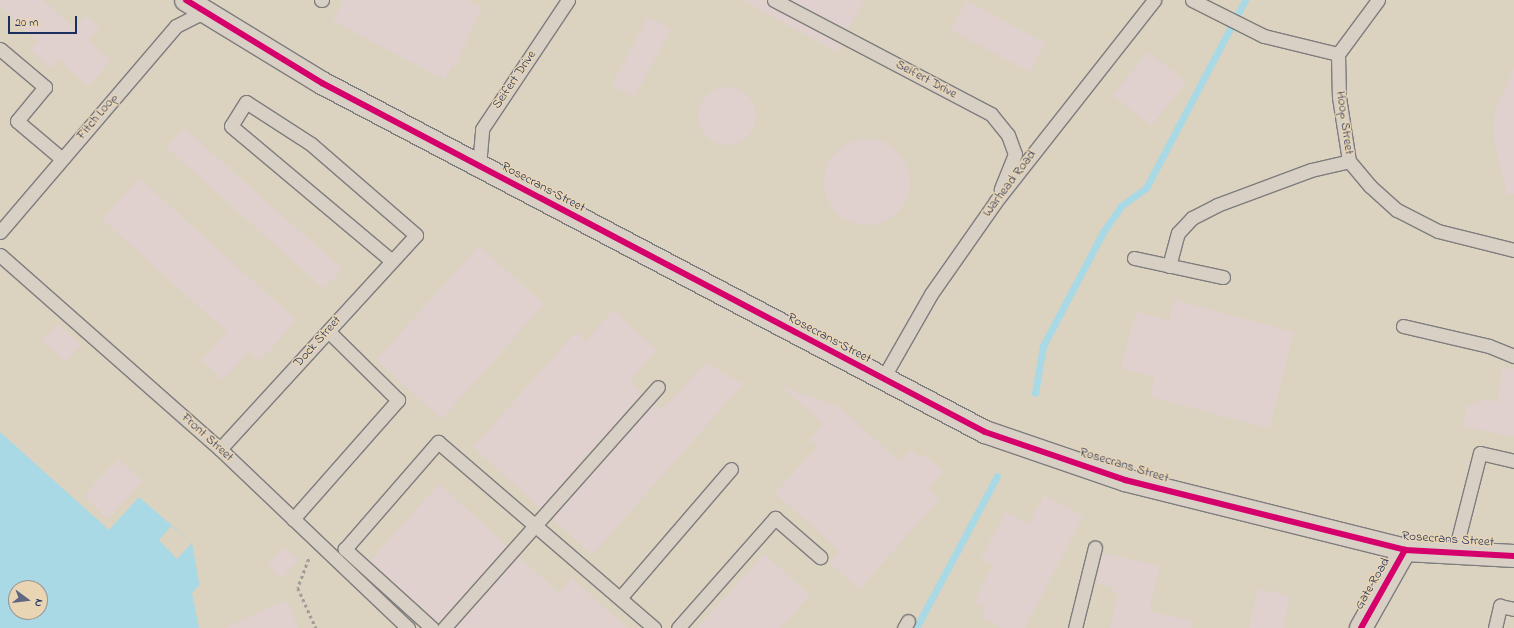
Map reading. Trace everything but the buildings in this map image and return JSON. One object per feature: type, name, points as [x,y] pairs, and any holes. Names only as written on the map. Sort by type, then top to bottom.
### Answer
[{"type":"street","name":"Rosecrans Street","points":[[195,6],[322,83],[882,380],[985,432],[1125,480],[1405,550],[1455,551],[1514,556]]},
{"type":"street","name":"Gate Road","points":[[1361,628],[1405,550]]},
{"type":"lane","name":"Seifert Drive","points":[[479,166],[482,129],[568,0]]},
{"type":"lane","name":"Seifert Drive","points":[[774,0],[991,114],[1008,135],[1015,154],[996,201]]},
{"type":"lane","name":"Warhead Road","points":[[882,380],[931,294],[996,201],[1154,0]]},
{"type":"lane","points":[[1192,0],[1233,22],[1264,36],[1338,54],[1378,0]]},
{"type":"lane","name":"Fitch Loop","points":[[0,232],[176,26],[195,6]]},
{"type":"lane","points":[[0,49],[45,87],[17,121],[62,159]]},
{"type":"lane","name":"Hoop Street","points":[[1338,54],[1339,97],[1349,161],[1370,186],[1397,210],[1438,231],[1514,250]]},
{"type":"lane","name":"Dock Street","points":[[220,449],[416,235],[311,144],[246,102],[231,126],[392,261]]},
{"type":"lane","points":[[1169,266],[1178,233],[1192,218],[1217,205],[1311,170],[1349,161]]},
{"type":"lane","name":"Front Street","points":[[0,255],[220,449],[408,628]]},
{"type":"lane","points":[[1134,258],[1223,277]]},
{"type":"lane","points":[[1403,326],[1489,346],[1514,356]]},
{"type":"lane","points":[[293,519],[398,400],[328,331]]},
{"type":"lane","points":[[444,628],[658,387]]},
{"type":"lane","points":[[432,628],[345,549],[438,442],[654,628]]},
{"type":"lane","points":[[1455,551],[1480,453],[1514,461]]},
{"type":"lane","points":[[620,598],[731,469]]},
{"type":"lane","points":[[678,628],[775,518],[820,557]]},
{"type":"lane","points":[[1075,628],[1095,547]]},
{"type":"lane","points":[[1495,628],[1500,606],[1514,610]]},
{"type":"path","points":[[311,556],[306,563],[298,588],[316,628]]},
{"type":"water","points":[[0,432],[109,530],[139,497],[192,543],[202,600],[214,628],[0,628]]},
{"type":"pier","points":[[171,526],[192,543],[177,559],[159,540]]},
{"type":"pier","points":[[201,583],[204,599],[216,628],[199,628],[192,593]]},
{"type":"waterway","points":[[1035,393],[1043,346],[1103,232],[1121,206],[1146,188],[1245,0]]},
{"type":"waterway","points":[[916,628],[997,476]]},
{"type":"cycle path","points":[[186,0],[322,83],[985,432],[1125,480],[1405,550],[1514,556]]},
{"type":"cycle path","points":[[1361,628],[1405,550]]}]
